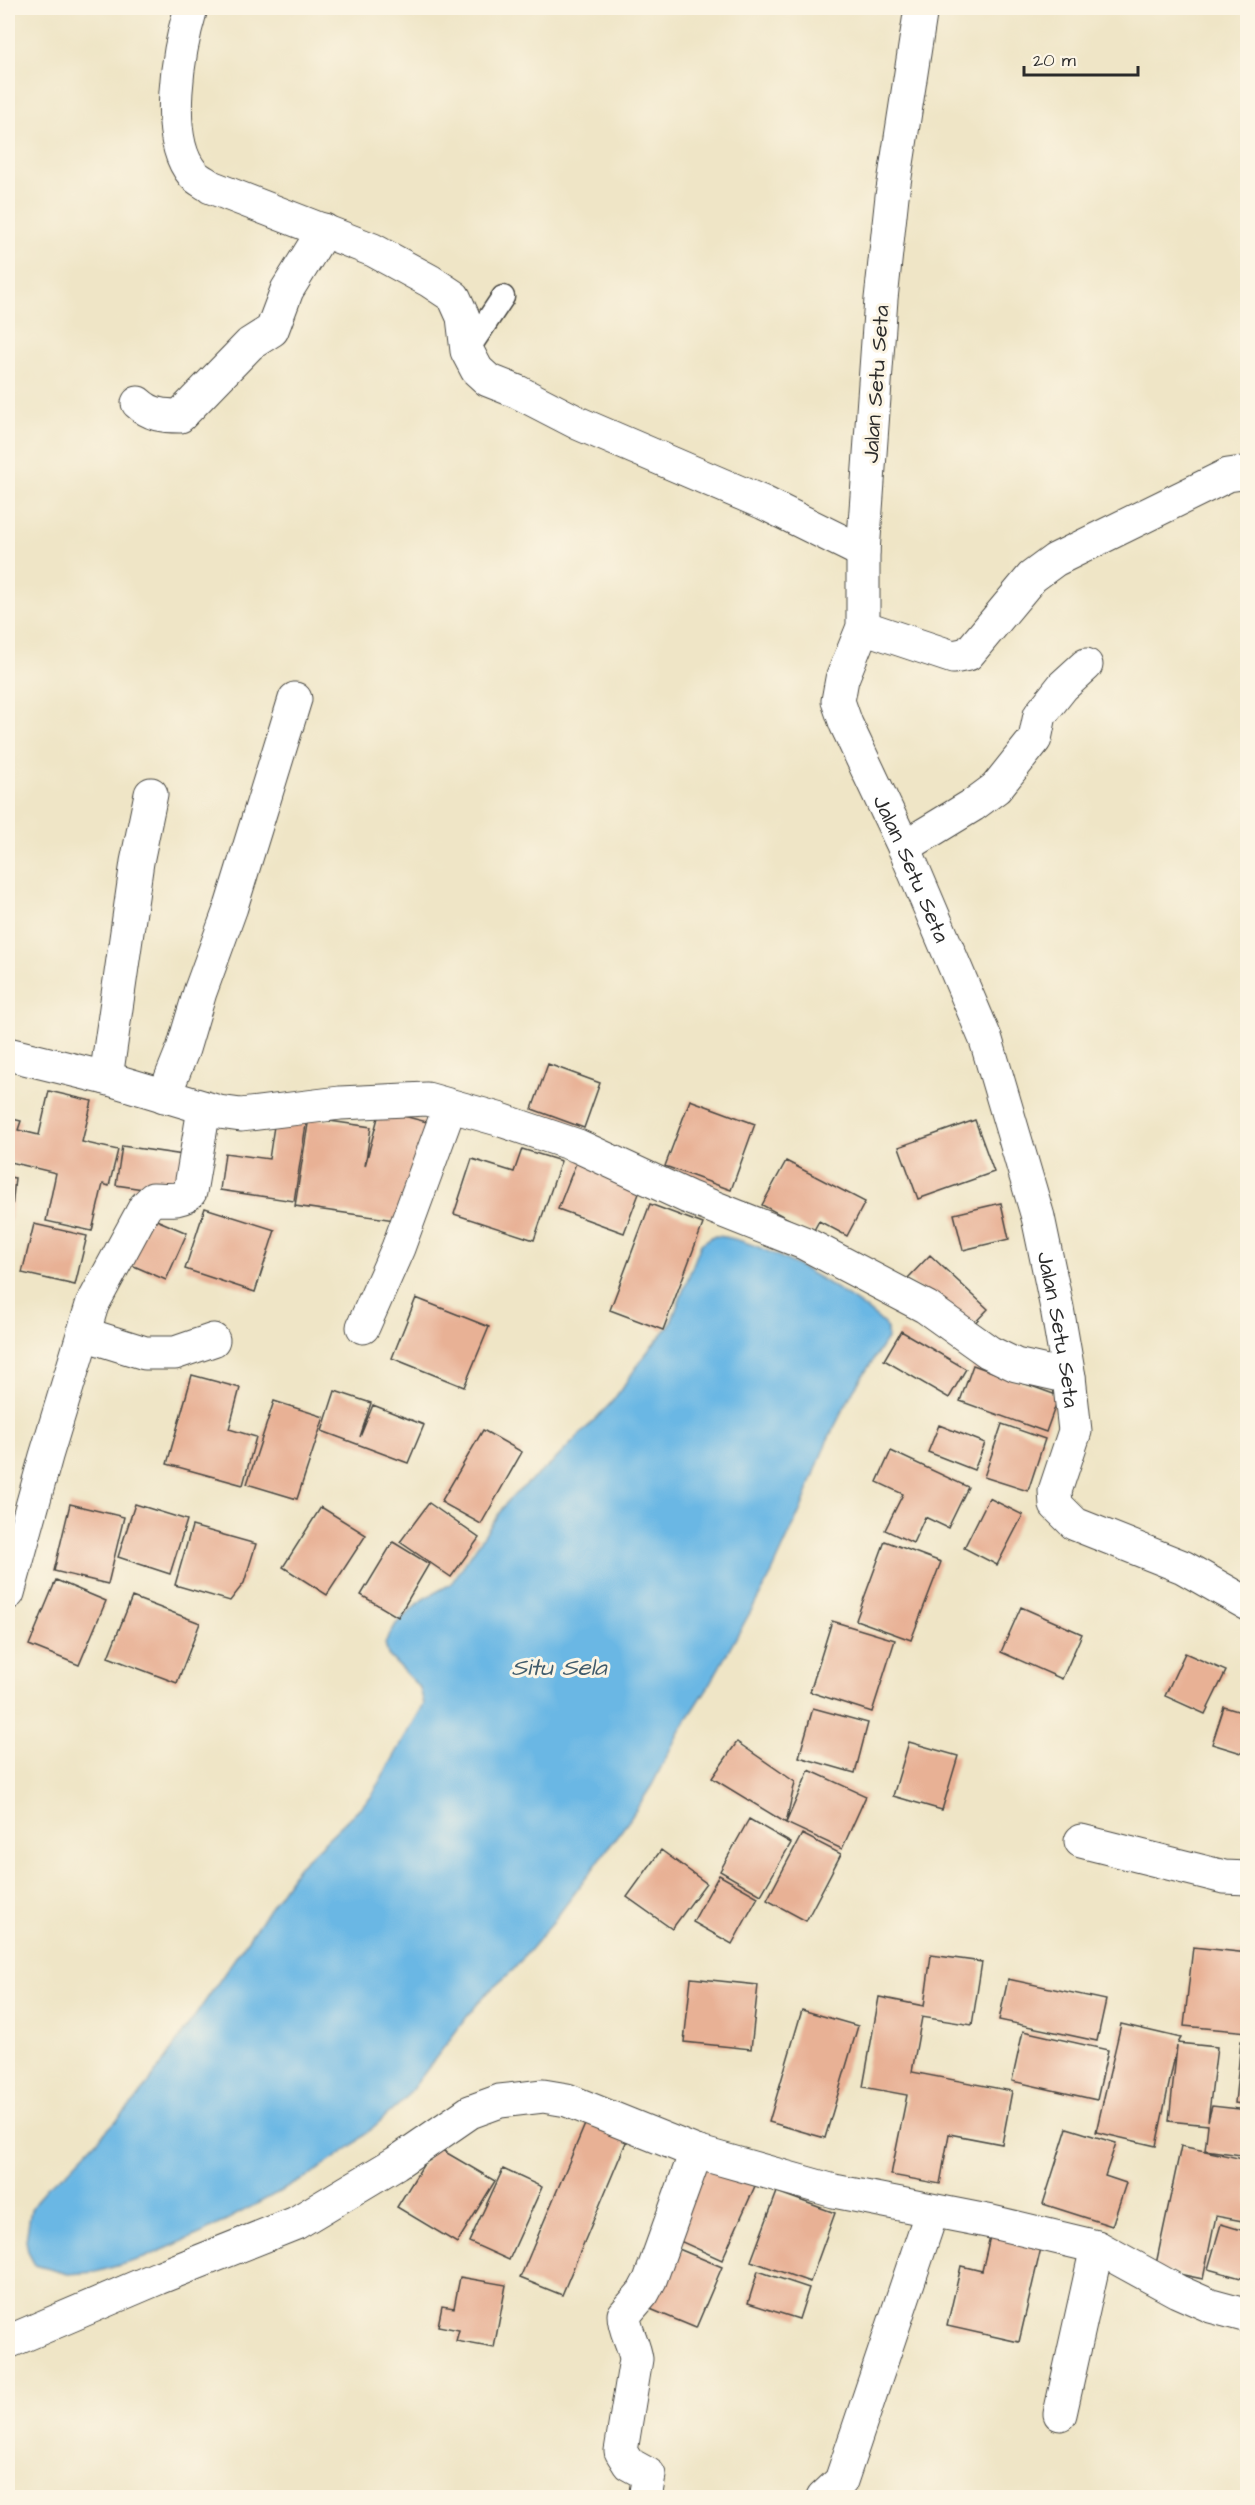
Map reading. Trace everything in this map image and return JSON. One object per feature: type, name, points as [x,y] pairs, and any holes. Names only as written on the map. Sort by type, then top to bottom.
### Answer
[{"type":"street","points":[[191,8],[183,34],[174,101],[181,150],[192,173],[211,187],[373,250],[430,281],[453,297],[463,317],[467,351],[477,370],[488,380],[518,392],[580,424],[764,503],[863,552]]},
{"type":"street","name":"Jalan Setu Seta","points":[[921,8],[892,196],[881,299],[863,552],[863,627],[842,679],[838,701],[846,724],[904,847],[986,1040],[1038,1217],[1069,1377],[1075,1431],[1055,1491],[1056,1504],[1075,1524],[1183,1567],[1248,1604]]},
{"type":"street","points":[[138,403],[147,412],[180,416],[250,344],[272,330],[291,282],[324,230]]},
{"type":"street","points":[[863,627],[953,657],[968,654],[1032,577],[1055,560],[1228,475],[1242,472],[1248,475]]},
{"type":"street","points":[[904,847],[973,805],[996,788],[1035,739],[1040,715],[1063,686],[1086,665]]},
{"type":"street","points":[[165,1096],[234,897],[295,699]]},
{"type":"street","points":[[106,1078],[137,862],[151,794]]},
{"type":"street","points":[[8,1054],[106,1078],[204,1109],[241,1115],[340,1103],[427,1099],[498,1119],[578,1146],[687,1197],[814,1248],[926,1307],[989,1352],[1016,1365],[1069,1377]]},
{"type":"street","points":[[363,1328],[398,1248],[450,1106]]},
{"type":"street","points":[[8,1593],[32,1502],[92,1305],[145,1207],[153,1199],[186,1197],[190,1191],[204,1109]]},
{"type":"street","points":[[84,1334],[145,1353],[175,1353],[213,1340]]},
{"type":"street","points":[[1081,1841],[1224,1877],[1248,1878]]},
{"type":"street","points":[[8,2342],[158,2278],[296,2223],[396,2163],[470,2112],[500,2102],[543,2096],[567,2100],[696,2152],[834,2191],[992,2222],[1097,2247],[1210,2306],[1248,2316]]},
{"type":"street","points":[[645,2498],[649,2475],[629,2464],[621,2451],[636,2359],[634,2346],[624,2323],[624,2315],[643,2293],[650,2280],[696,2152]]},
{"type":"street","points":[[823,2498],[841,2481],[932,2211]]},
{"type":"street","points":[[1060,2414],[1097,2247]]},
{"type":"lane","points":[[467,351],[503,297]]},
{"type":"water","name":"Situ Sela","points":[[713,1236],[754,1246],[778,1256],[827,1283],[884,1324],[887,1329],[887,1339],[854,1389],[826,1443],[801,1509],[769,1579],[708,1687],[679,1732],[652,1785],[630,1819],[553,1922],[513,1970],[484,1996],[404,2100],[352,2146],[307,2177],[204,2232],[144,2258],[96,2272],[68,2274],[35,2265],[28,2252],[26,2240],[31,2209],[46,2187],[66,2173],[139,2097],[298,1867],[371,1797],[424,1704],[420,1688],[388,1655],[385,1643],[396,1624],[423,1599],[451,1584],[508,1500],[554,1461],[612,1402],[648,1351],[670,1325],[701,1244]]},
{"type":"building","points":[[548,1064],[600,1083],[584,1128],[532,1109]]},
{"type":"building","points":[[49,1091],[92,1101],[82,1142],[118,1150],[109,1186],[103,1184],[92,1231],[46,1221],[56,1173],[10,1162],[8,1174],[8,1118],[21,1121],[18,1130],[39,1135]]},
{"type":"building","points":[[690,1100],[755,1124],[731,1190],[665,1166]]},
{"type":"building","points":[[380,1110],[427,1122],[402,1221],[295,1206],[309,1118],[371,1127],[365,1166]]},
{"type":"building","points":[[276,1113],[307,1118],[294,1201],[220,1190],[225,1153],[269,1159]]},
{"type":"building","points":[[975,1120],[994,1172],[918,1199],[899,1147]]},
{"type":"building","points":[[122,1146],[190,1156],[184,1195],[116,1185]]},
{"type":"building","points":[[522,1149],[561,1161],[534,1240],[454,1214],[472,1159],[514,1172]]},
{"type":"building","points":[[578,1158],[643,1183],[624,1233],[558,1209]]},
{"type":"building","points":[[786,1161],[865,1202],[847,1236],[819,1221],[813,1232],[762,1205]]},
{"type":"building","points":[[8,1177],[15,1178],[10,1228],[8,1228]]},
{"type":"building","points":[[1001,1203],[1009,1239],[963,1250],[954,1214]]},
{"type":"building","points":[[650,1204],[703,1224],[663,1330],[610,1310]]},
{"type":"building","points":[[205,1208],[275,1230],[255,1292],[185,1269]]},
{"type":"building","points":[[147,1216],[187,1233],[166,1280],[127,1263]]},
{"type":"building","points":[[34,1224],[87,1236],[75,1285],[22,1273]]},
{"type":"building","points":[[930,1255],[988,1309],[966,1332],[908,1278]]},
{"type":"building","points":[[416,1298],[489,1327],[464,1387],[392,1358]]},
{"type":"building","points":[[901,1331],[966,1369],[949,1398],[884,1360]]},
{"type":"building","points":[[973,1365],[1059,1396],[1046,1432],[960,1401]]},
{"type":"building","points":[[192,1375],[240,1388],[229,1429],[256,1437],[243,1485],[167,1464]]},
{"type":"building","points":[[335,1391],[371,1403],[360,1437],[373,1405],[424,1425],[408,1463],[322,1431]]},
{"type":"building","points":[[274,1401],[324,1417],[297,1499],[247,1484]]},
{"type":"building","points":[[1002,1424],[1045,1439],[1028,1491],[984,1477]]},
{"type":"building","points":[[939,1425],[985,1443],[974,1470],[928,1452]]},
{"type":"building","points":[[483,1430],[522,1452],[481,1524],[441,1502]]},
{"type":"building","points":[[891,1451],[968,1487],[948,1528],[925,1517],[913,1543],[885,1530],[903,1494],[877,1482]]},
{"type":"building","points":[[989,1498],[1023,1515],[997,1565],[964,1548]]},
{"type":"building","points":[[429,1503],[479,1538],[451,1577],[400,1542]]},
{"type":"building","points":[[70,1504],[124,1517],[108,1584],[54,1571]]},
{"type":"building","points":[[135,1504],[187,1520],[170,1574],[118,1557]]},
{"type":"building","points":[[321,1507],[366,1535],[327,1595],[283,1567]]},
{"type":"building","points":[[192,1526],[256,1544],[244,1583],[230,1601],[175,1585]]},
{"type":"building","points":[[885,1541],[941,1562],[911,1640],[856,1620]]},
{"type":"building","points":[[393,1542],[429,1564],[398,1617],[361,1595]]},
{"type":"building","points":[[56,1580],[106,1601],[79,1665],[29,1645]]},
{"type":"building","points":[[132,1597],[200,1623],[177,1683],[108,1657]]},
{"type":"building","points":[[1021,1607],[1082,1634],[1062,1679],[1001,1652]]},
{"type":"building","points":[[832,1621],[895,1640],[872,1712],[810,1692]]},
{"type":"building","points":[[1185,1653],[1226,1671],[1205,1714],[1165,1696]]},
{"type":"building","points":[[1224,1707],[1248,1714],[1248,1755],[1212,1744]]},
{"type":"building","points":[[813,1708],[868,1723],[855,1773],[799,1757]]},
{"type":"building","points":[[737,1742],[795,1782],[786,1823],[712,1778]]},
{"type":"building","points":[[909,1742],[958,1756],[942,1810],[893,1796]]},
{"type":"building","points":[[809,1770],[866,1796],[842,1849],[786,1823]]},
{"type":"building","points":[[749,1819],[791,1843],[761,1895],[720,1871]]},
{"type":"building","points":[[802,1834],[841,1854],[806,1921],[767,1900]]},
{"type":"building","points":[[661,1850],[706,1883],[672,1929],[627,1897]]},
{"type":"building","points":[[719,1875],[758,1897],[732,1944],[693,1922]]},
{"type":"building","points":[[1193,1947],[1248,1953],[1248,2032],[1184,2026]]},
{"type":"building","points":[[931,1955],[982,1962],[972,2025],[922,2017],[912,2072],[1012,2091],[1002,2144],[949,2134],[940,2184],[891,2175],[907,2095],[863,2087],[879,1997],[924,2006]]},
{"type":"building","points":[[691,1978],[758,1985],[751,2049],[684,2042]]},
{"type":"building","points":[[1008,1979],[1106,2000],[1097,2041],[999,2020]]},
{"type":"building","points":[[802,2010],[858,2026],[825,2138],[769,2122]]},
{"type":"building","points":[[1121,2024],[1181,2038],[1178,2043],[1217,2047],[1208,2121],[1212,2106],[1248,2110],[1248,2156],[1205,2150],[1208,2125],[1169,2121],[1177,2046],[1156,2146],[1096,2132]]},
{"type":"building","points":[[1023,2031],[1108,2050],[1097,2100],[1012,2081]]},
{"type":"building","points":[[1241,2041],[1248,2042],[1248,2105],[1235,2103]]},
{"type":"building","points":[[586,2122],[627,2140],[562,2295],[520,2278]]},
{"type":"building","points":[[1067,2128],[1116,2143],[1105,2176],[1126,2183],[1112,2226],[1043,2204]]},
{"type":"building","points":[[435,2146],[495,2181],[457,2243],[397,2207]]},
{"type":"building","points":[[1181,2146],[1248,2160],[1248,2222],[1216,2216],[1203,2279],[1155,2269]]},
{"type":"building","points":[[705,2163],[755,2186],[722,2260],[671,2237]]},
{"type":"building","points":[[503,2169],[542,2187],[509,2260],[469,2242]]},
{"type":"building","points":[[777,2192],[835,2213],[810,2282],[751,2261]]},
{"type":"building","points":[[993,2223],[1044,2235],[1019,2342],[947,2326],[961,2266],[982,2271]]},
{"type":"building","points":[[1221,2224],[1248,2232],[1248,2280],[1208,2269]]},
{"type":"building","points":[[674,2247],[722,2267],[696,2328],[648,2308]]},
{"type":"building","points":[[758,2271],[809,2288],[799,2319],[748,2303]]},
{"type":"building","points":[[460,2277],[506,2285],[494,2348],[456,2341],[459,2330],[438,2326],[442,2306],[454,2308]]}]
